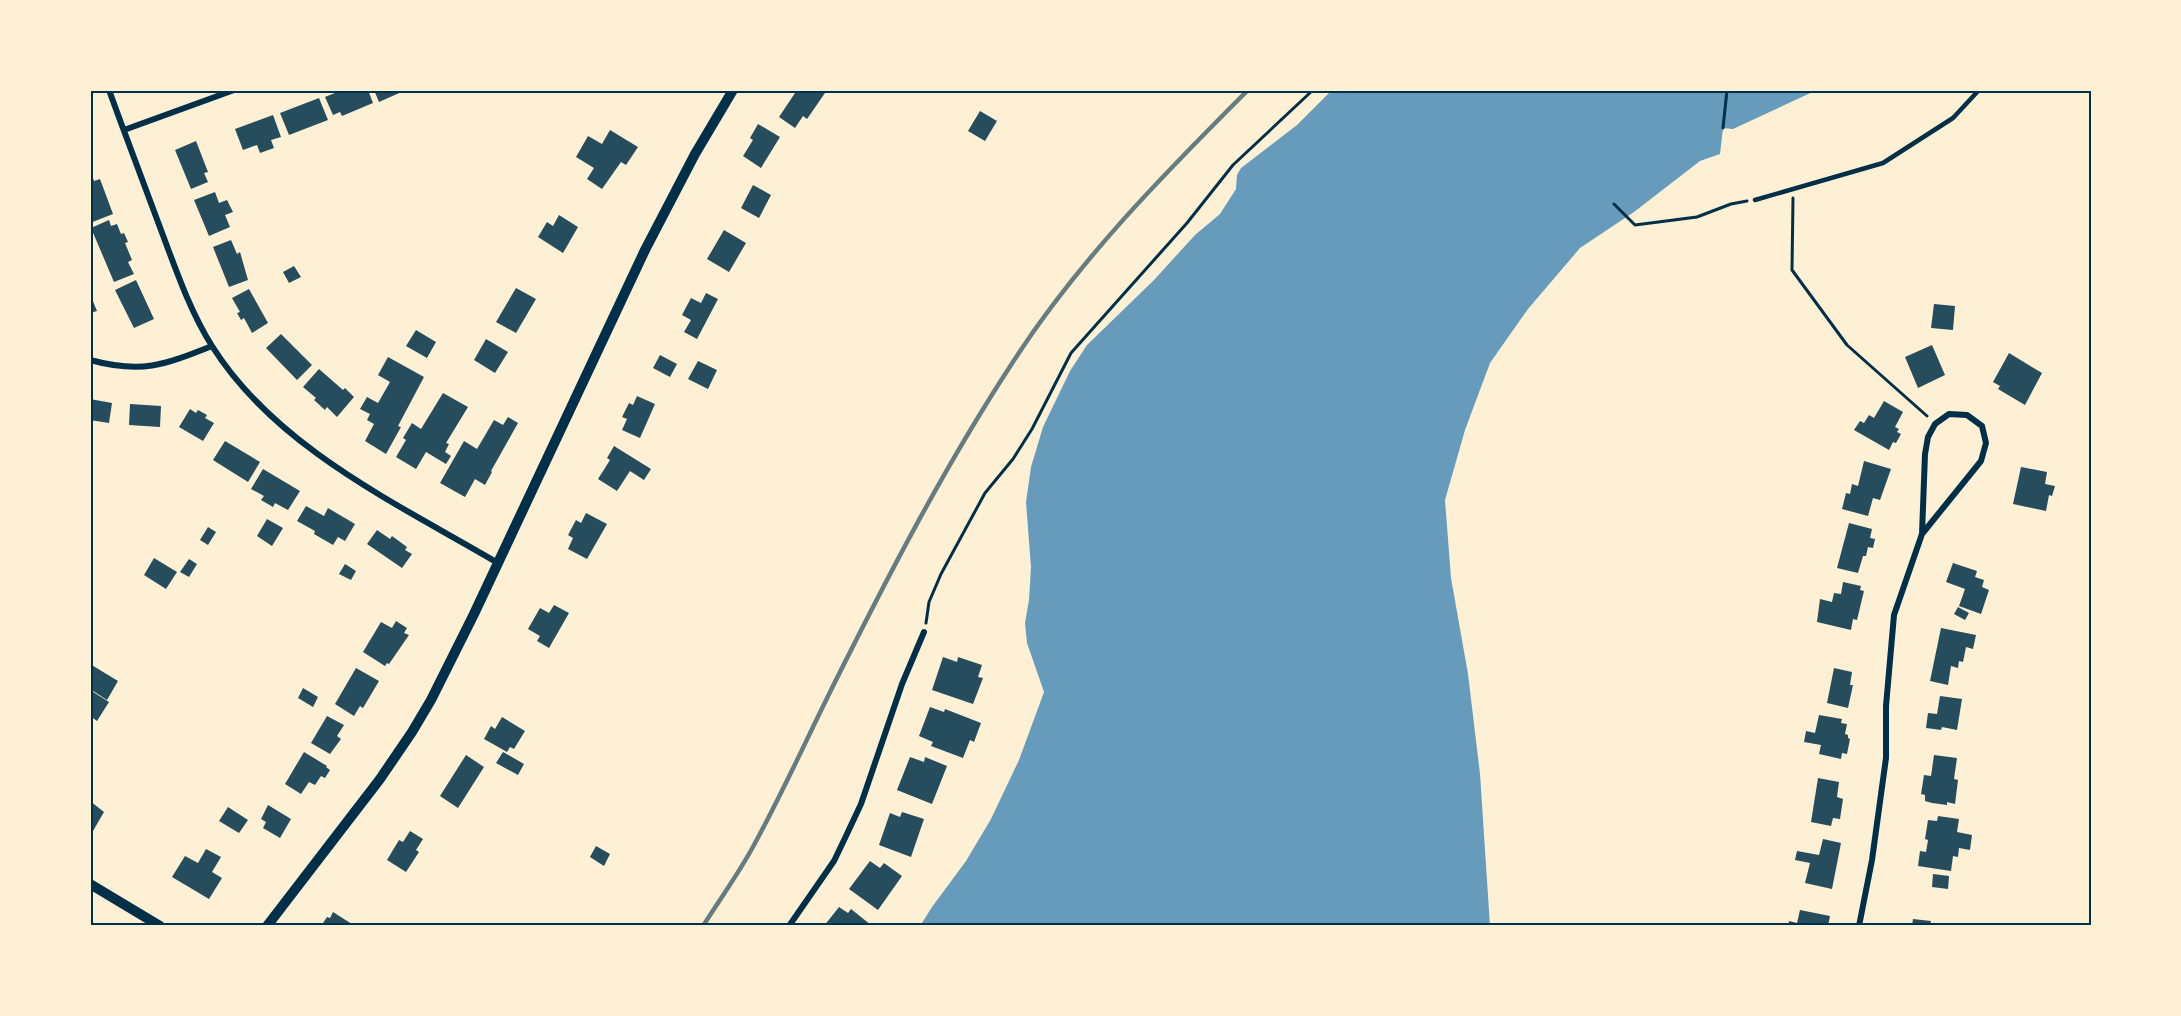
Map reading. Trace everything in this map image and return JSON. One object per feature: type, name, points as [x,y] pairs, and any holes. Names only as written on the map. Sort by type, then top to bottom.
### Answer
[{"type":"street","points":[[109,90],[186,295],[212,345],[250,395],[282,426],[340,470],[498,563]]},
{"type":"street","points":[[124,130],[234,90]]},
{"type":"street","points":[[267,926],[380,778],[412,732],[430,700],[498,563],[645,250],[695,154],[733,90]]},
{"type":"street","points":[[90,360],[127,368],[146,367],[169,363],[212,345]]},
{"type":"street","points":[[1859,926],[1872,860],[1886,758],[1886,706],[1894,615],[1922,534],[1925,454],[1928,436],[1935,424],[1949,414],[1967,415],[1982,426],[1986,443],[1981,461],[1922,534]]},
{"type":"street","points":[[789,926],[834,861],[861,804],[902,684],[924,632]]},
{"type":"street","points":[[90,884],[160,926]]},
{"type":"lane","points":[[1755,200],[1883,163],[1953,118],[1979,90]]},
{"type":"path","points":[[924,632],[929,602],[941,574],[985,493],[1013,459],[1032,429],[1071,353],[1186,223],[1233,165],[1314,90]]},
{"type":"path","points":[[1723,128],[1727,90]]},
{"type":"path","points":[[1793,189],[1792,270],[1847,345],[1935,424]]},
{"type":"path","points":[[1614,204],[1635,225],[1697,217],[1731,204],[1755,200]]},
{"type":"water","points":[[1332,90],[1817,90],[1733,129],[1723,128],[1720,154],[1700,161],[1634,212],[1580,248],[1528,309],[1490,363],[1465,430],[1445,500],[1451,578],[1468,674],[1480,774],[1490,926],[920,926],[966,861],[991,819],[1019,760],[1044,692],[1027,643],[1025,623],[1031,567],[1026,502],[1031,467],[1043,427],[1070,371],[1087,345],[1154,280],[1195,235],[1220,214],[1236,189],[1237,175],[1241,168],[1297,125]]},
{"type":"building","points":[[342,90],[368,90],[373,103],[342,116],[340,112],[333,115],[325,97]]},
{"type":"building","points":[[374,90],[406,90],[379,102]]},
{"type":"building","points":[[797,90],[820,90],[825,93],[807,119],[803,116],[795,128],[779,117]]},
{"type":"building","points":[[319,98],[328,120],[289,135],[280,113]]},
{"type":"building","points":[[980,111],[997,121],[985,141],[968,131]]},
{"type":"building","points":[[273,115],[281,137],[271,140],[274,148],[260,153],[257,145],[243,150],[235,129]]},
{"type":"building","points":[[758,124],[780,137],[761,168],[743,156],[753,140],[750,138]]},
{"type":"building","points":[[610,130],[638,147],[626,165],[621,162],[602,189],[587,179],[594,168],[576,157],[588,136],[602,144]]},
{"type":"building","points":[[196,141],[208,172],[204,173],[208,182],[191,189],[175,150]]},
{"type":"building","points":[[90,169],[94,181],[100,179],[113,214],[90,223]]},
{"type":"building","points":[[753,185],[771,195],[759,218],[741,208]]},
{"type":"building","points":[[215,192],[219,203],[227,200],[233,212],[225,215],[230,227],[209,236],[194,200]]},
{"type":"building","points":[[559,215],[578,227],[563,253],[538,237],[547,222],[553,226]]},
{"type":"building","points":[[109,220],[111,226],[117,224],[121,234],[124,233],[128,242],[125,243],[132,260],[128,262],[134,274],[114,282],[91,228]]},
{"type":"building","points":[[724,230],[746,243],[729,272],[707,259]]},
{"type":"building","points":[[231,240],[237,254],[240,252],[248,280],[229,287],[213,247]]},
{"type":"building","points":[[294,266],[301,277],[289,283],[283,272]]},
{"type":"building","points":[[136,280],[154,319],[134,328],[115,290]]},
{"type":"building","points":[[516,288],[536,299],[516,333],[496,322]]},
{"type":"building","points":[[249,289],[268,323],[252,333],[244,318],[241,320],[237,313],[240,312],[232,298]]},
{"type":"building","points":[[706,293],[718,299],[697,339],[684,332],[691,320],[682,315],[691,298],[701,303]]},
{"type":"building","points":[[90,294],[97,311],[90,313]]},
{"type":"building","points":[[1934,304],[1955,306],[1953,330],[1931,328]]},
{"type":"building","points":[[416,330],[436,342],[427,358],[406,346]]},
{"type":"building","points":[[281,334],[312,365],[297,380],[266,348]]},
{"type":"building","points":[[486,339],[508,352],[495,373],[474,360]]},
{"type":"building","points":[[1932,345],[1945,375],[1918,388],[1905,357]]},
{"type":"building","points":[[2009,353],[2042,373],[2025,405],[1998,389],[2000,386],[1993,382]]},
{"type":"building","points":[[660,355],[677,364],[670,377],[653,368]]},
{"type":"building","points":[[388,357],[424,377],[386,454],[365,441],[374,424],[367,420],[370,414],[360,409],[367,397],[378,403],[390,382],[378,375]]},
{"type":"building","points":[[698,361],[717,370],[708,389],[688,379]]},
{"type":"building","points":[[319,369],[354,397],[337,417],[327,407],[325,410],[303,387]]},
{"type":"building","points":[[443,393],[468,407],[446,443],[449,444],[445,452],[451,456],[446,464],[426,452],[416,469],[396,457],[406,440],[403,438],[412,423],[421,429]]},
{"type":"building","points":[[637,396],[655,404],[640,438],[622,430],[627,419],[622,417],[629,403],[633,405]]},
{"type":"building","points":[[90,399],[112,403],[109,423],[90,420]]},
{"type":"building","points":[[1884,401],[1903,412],[1895,427],[1901,434],[1889,450],[1854,430],[1860,421],[1864,423],[1869,415],[1874,418]]},
{"type":"building","points":[[130,404],[161,406],[160,427],[129,425]]},
{"type":"building","points":[[190,409],[207,415],[205,418],[214,423],[203,441],[179,427]]},
{"type":"building","points":[[508,417],[518,423],[485,485],[475,479],[465,497],[440,483],[464,441],[477,449],[494,420],[503,425]]},
{"type":"building","points":[[225,441],[260,462],[248,482],[213,460]]},
{"type":"building","points":[[614,446],[651,469],[644,480],[630,471],[617,491],[598,479],[610,460],[607,458]]},
{"type":"building","points":[[1864,461],[1891,469],[1880,500],[1873,498],[1868,516],[1842,509],[1846,493],[1850,494],[1852,484],[1858,486]]},
{"type":"building","points":[[2021,467],[2047,472],[2045,484],[2055,486],[2052,496],[2049,495],[2046,511],[2013,504]]},
{"type":"building","points":[[263,469],[300,491],[288,510],[275,503],[273,507],[261,500],[264,496],[251,489]]},
{"type":"building","points":[[306,506],[324,516],[328,508],[355,524],[345,541],[338,537],[333,545],[297,521]]},
{"type":"building","points":[[586,513],[607,524],[587,559],[568,549],[573,538],[568,535],[576,520],[581,523]]},
{"type":"building","points":[[267,519],[283,528],[272,546],[257,536]]},
{"type":"building","points":[[1849,523],[1872,529],[1870,538],[1875,539],[1873,548],[1868,547],[1866,556],[1863,556],[1858,573],[1837,568]]},
{"type":"building","points":[[208,527],[216,532],[208,545],[200,540]]},
{"type":"building","points":[[377,530],[390,539],[392,536],[407,547],[405,550],[412,554],[402,568],[367,544]]},
{"type":"building","points":[[154,558],[177,572],[166,589],[144,575]]},
{"type":"building","points":[[189,559],[197,564],[189,577],[180,572]]},
{"type":"building","points":[[1953,563],[1977,571],[1975,577],[1984,580],[1982,587],[1989,590],[1981,614],[1959,606],[1965,589],[1946,582]]},
{"type":"building","points":[[345,564],[356,571],[351,580],[339,574]]},
{"type":"building","points":[[1843,582],[1861,586],[1860,590],[1864,591],[1857,620],[1853,619],[1851,630],[1817,622],[1820,599],[1832,602],[1834,593],[1841,594]]},
{"type":"building","points":[[554,605],[569,613],[549,648],[537,641],[540,636],[528,629],[540,608],[549,613]]},
{"type":"building","points":[[1958,607],[1969,613],[1965,620],[1954,614]]},
{"type":"building","points":[[396,621],[407,628],[404,633],[409,635],[389,664],[385,666],[363,652],[381,622],[392,628]]},
{"type":"building","points":[[1941,628],[1976,635],[1973,649],[1966,647],[1963,662],[1959,661],[1958,668],[1951,666],[1948,685],[1930,681]]},
{"type":"building","points":[[943,657],[957,662],[958,657],[982,665],[978,677],[983,678],[973,704],[932,690]]},
{"type":"building","points":[[90,664],[118,681],[107,700],[90,689]]},
{"type":"building","points":[[356,668],[379,681],[363,708],[360,706],[354,716],[335,704]]},
{"type":"building","points":[[1834,668],[1852,672],[1850,685],[1853,685],[1848,708],[1827,703]]},
{"type":"building","points":[[303,688],[318,697],[313,707],[298,698]]},
{"type":"building","points":[[90,690],[109,702],[97,721],[90,716]]},
{"type":"building","points":[[1940,696],[1962,699],[1957,730],[1942,727],[1941,730],[1926,728],[1928,713],[1937,714]]},
{"type":"building","points":[[930,707],[944,712],[945,709],[981,723],[974,742],[970,740],[963,758],[931,746],[933,742],[919,736]]},
{"type":"building","points":[[1819,715],[1842,719],[1841,723],[1847,724],[1845,734],[1850,739],[1847,754],[1842,753],[1841,759],[1819,754],[1821,745],[1804,742],[1806,731],[1815,733]]},
{"type":"building","points":[[327,716],[344,725],[337,736],[341,739],[330,754],[311,743]]},
{"type":"building","points":[[502,717],[525,731],[514,749],[510,747],[507,752],[484,739],[491,726],[495,729]]},
{"type":"building","points":[[304,752],[330,770],[325,778],[321,776],[315,785],[309,782],[301,794],[285,784]]},
{"type":"building","points":[[503,752],[524,764],[518,775],[496,763]]},
{"type":"building","points":[[466,755],[484,767],[458,808],[440,796]]},
{"type":"building","points":[[1934,755],[1957,758],[1954,779],[1958,780],[1955,804],[1925,801],[1925,795],[1921,794],[1924,775],[1931,776]]},
{"type":"building","points":[[910,757],[924,762],[925,757],[947,766],[932,804],[897,790]]},
{"type":"building","points":[[1818,778],[1839,782],[1837,797],[1843,799],[1840,819],[1833,818],[1831,826],[1811,822]]},
{"type":"building","points":[[90,801],[104,812],[93,831],[90,829]]},
{"type":"building","points":[[268,805],[291,819],[280,838],[263,828],[266,822],[261,819]]},
{"type":"building","points":[[228,807],[248,820],[239,833],[219,821]]},
{"type":"building","points":[[902,812],[924,819],[911,857],[879,845],[890,813],[900,817]]},
{"type":"building","points":[[1938,816],[1959,819],[1957,832],[1972,835],[1970,850],[1959,848],[1958,857],[1953,856],[1951,871],[1918,866],[1920,851],[1926,852],[1928,840],[1925,839],[1928,820],[1937,821]]},
{"type":"building","points":[[410,831],[423,839],[416,850],[419,852],[406,872],[387,860],[399,840],[403,842]]},
{"type":"building","points":[[1823,839],[1841,843],[1832,889],[1805,883],[1810,863],[1795,860],[1797,851],[1819,855]]},
{"type":"building","points":[[596,846],[610,854],[604,866],[590,857]]},
{"type":"building","points":[[206,849],[221,857],[212,872],[222,878],[209,899],[172,877],[185,856],[198,863]]},
{"type":"building","points":[[870,861],[880,868],[884,863],[902,876],[878,910],[849,889]]},
{"type":"building","points":[[1933,874],[1949,876],[1948,889],[1932,887]]},
{"type":"building","points":[[839,907],[848,913],[851,909],[871,925],[824,926]]},
{"type":"building","points":[[1800,910],[1830,916],[1828,926],[1788,926],[1789,921],[1797,923]]},
{"type":"building","points":[[333,912],[355,926],[321,926]]},
{"type":"building","points":[[1913,919],[1931,921],[1930,926],[1912,926]]},
{"type":"railway","points":[[703,926],[742,866],[765,825],[855,642],[918,521],[963,442],[1011,365],[1036,327],[1122,221],[1248,90]]}]
